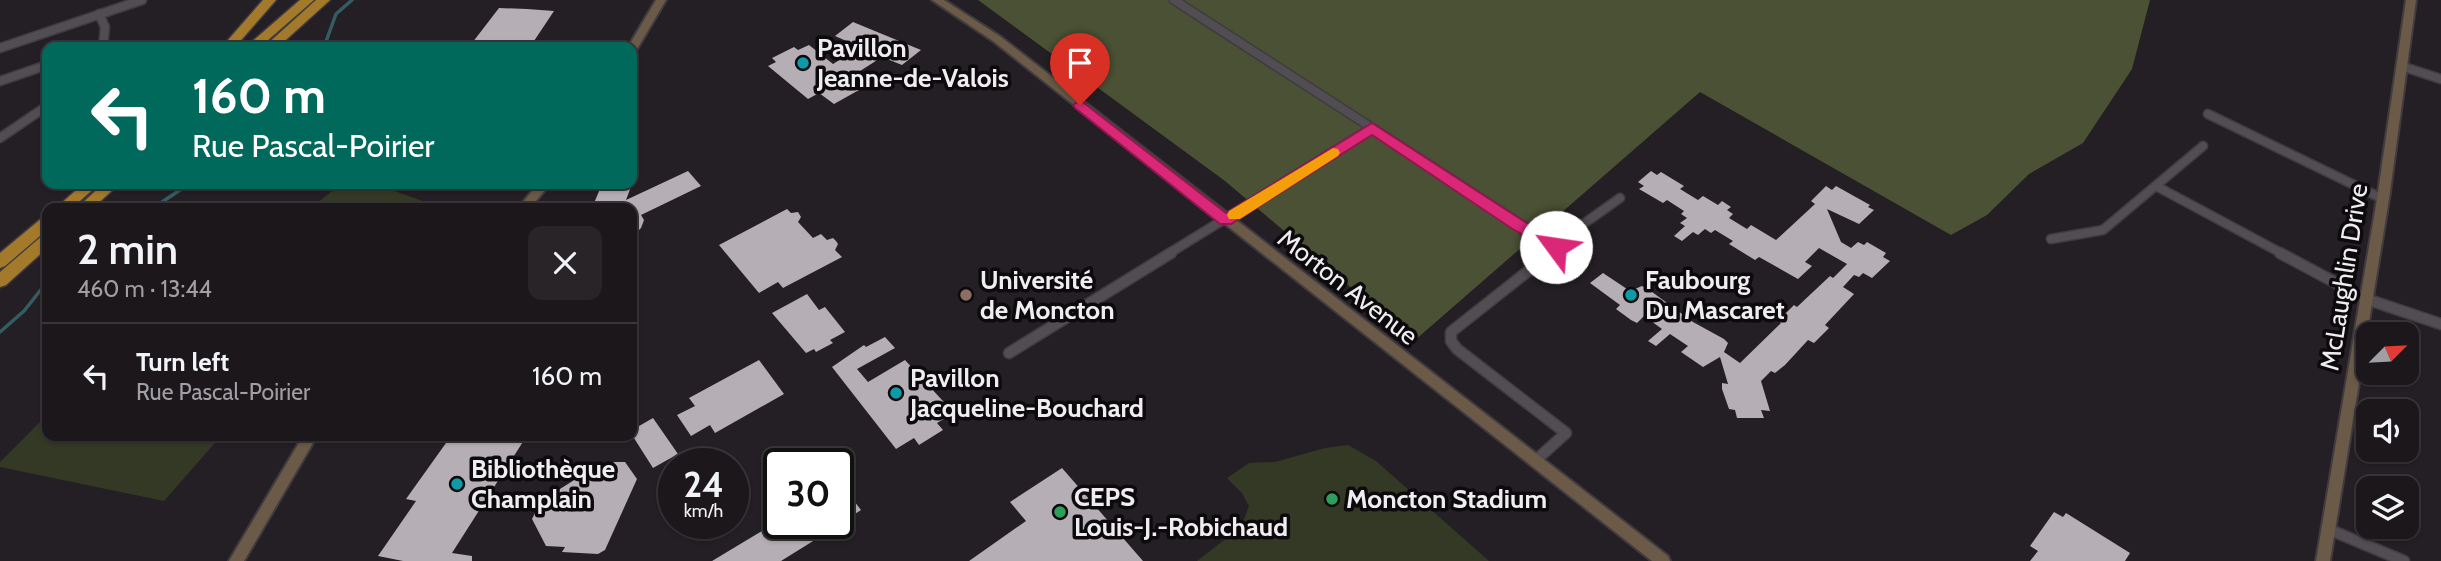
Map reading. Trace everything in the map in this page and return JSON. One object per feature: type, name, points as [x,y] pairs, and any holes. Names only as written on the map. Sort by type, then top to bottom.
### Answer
[{"type":"highway","points":[[232,42],[270,0]]},
{"type":"highway","points":[[259,42],[308,0]]},
{"type":"highway","points":[[276,42],[324,0]]},
{"type":"highway","points":[[69,203],[86,189]]},
{"type":"highway","points":[[90,203],[106,189]]},
{"type":"highway","points":[[0,262],[42,226]]},
{"type":"highway","points":[[0,281],[42,244]]},
{"type":"street","points":[[0,48],[142,0]]},
{"type":"street","points":[[636,42],[661,0]]},
{"type":"street","name":"Morton Avenue","points":[[937,0],[997,39],[1663,561]]},
{"type":"street","points":[[1174,0],[1533,236],[1565,237]]},
{"type":"street","name":"McLaughlin Drive","points":[[2323,561],[2383,199],[2411,0]]},
{"type":"street","points":[[99,14],[105,27],[102,42]]},
{"type":"street","points":[[2401,66],[2441,79]]},
{"type":"street","points":[[0,81],[42,67]]},
{"type":"street","points":[[0,138],[42,109]]},
{"type":"street","points":[[2208,114],[2383,199]]},
{"type":"street","points":[[1009,353],[1372,128]]},
{"type":"street","points":[[2051,239],[2103,230],[2203,146]]},
{"type":"street","points":[[2156,186],[2366,299],[2441,324]]},
{"type":"street","points":[[528,203],[540,189]]},
{"type":"street","points":[[1535,461],[1566,433],[1457,349],[1450,336],[1454,328],[1543,255],[1555,249],[1565,237],[1620,198]]},
{"type":"street","points":[[1533,236],[1532,248],[1543,255]]},
{"type":"street","points":[[1550,236],[1557,244]]},
{"type":"street","points":[[236,561],[307,441]]},
{"type":"street","points":[[2328,529],[2404,561]]},
{"type":"green space","points":[[978,0],[2150,0],[2132,69],[2083,143],[2029,174],[1987,215],[1951,235],[1700,92],[1414,341],[1225,181]]},
{"type":"green space","points":[[335,189],[389,189],[428,203],[317,203]]},
{"type":"green space","points":[[42,420],[42,441],[217,441],[164,501],[0,467],[0,462]]},
{"type":"green space","name":"Moncton Stadium","points":[[1348,445],[1376,461],[1489,561],[1197,561],[1241,527],[1249,506],[1242,493],[1227,478],[1249,463],[1275,462],[1325,448]]},
{"type":"building","points":[[499,8],[554,11],[533,42],[473,42]]},
{"type":"building","name":"Pavillon Jeanne-de-Valois","points":[[853,22],[921,50],[902,65],[882,57],[846,80],[859,90],[834,104],[819,93],[808,99],[768,66],[776,62],[772,58],[794,47],[798,50],[809,45],[833,64],[860,47],[835,36]]},
{"type":"building","points":[[688,171],[701,186],[641,215],[644,220],[637,232],[637,203],[594,203],[600,189],[630,189],[626,200]]},
{"type":"building","name":"Faubourg Du Mascaret","points":[[1651,171],[1657,175],[1661,172],[1684,186],[1680,189],[1698,200],[1703,196],[1718,205],[1722,201],[1731,207],[1727,210],[1733,214],[1729,218],[1747,229],[1751,225],[1776,240],[1815,204],[1811,201],[1826,186],[1832,190],[1836,186],[1874,210],[1859,224],[1827,209],[1841,242],[1851,248],[1858,242],[1864,245],[1867,242],[1886,253],[1883,257],[1890,261],[1872,278],[1863,273],[1859,277],[1854,275],[1843,287],[1854,294],[1825,325],[1829,328],[1814,343],[1808,340],[1785,365],[1775,373],[1771,371],[1761,381],[1770,411],[1761,410],[1764,418],[1737,418],[1735,410],[1729,409],[1722,389],[1722,383],[1728,384],[1720,357],[1703,367],[1681,352],[1688,346],[1670,334],[1656,346],[1648,341],[1662,329],[1644,316],[1637,323],[1631,320],[1616,309],[1620,305],[1590,283],[1603,273],[1630,291],[1642,286],[1648,289],[1693,322],[1724,339],[1728,343],[1724,352],[1740,363],[1781,323],[1778,321],[1794,305],[1797,307],[1847,264],[1819,248],[1805,262],[1812,266],[1798,279],[1759,257],[1755,260],[1729,244],[1733,241],[1715,230],[1711,233],[1705,229],[1698,235],[1693,232],[1682,241],[1674,236],[1685,226],[1680,223],[1687,218],[1681,214],[1684,211],[1667,200],[1663,203],[1639,189],[1644,186],[1638,182]]},
{"type":"building","points":[[787,209],[791,213],[798,212],[801,217],[798,222],[813,238],[821,234],[827,240],[833,238],[838,244],[835,250],[842,257],[783,288],[778,282],[759,293],[719,245]]},
{"type":"building","points":[[807,294],[819,310],[825,307],[845,332],[830,340],[833,343],[816,352],[814,349],[806,353],[772,313]]},
{"type":"building","name":"Pavillon Jacqueline-Bouchard","points":[[885,337],[895,348],[857,369],[868,382],[905,360],[954,413],[937,423],[943,430],[919,445],[914,438],[896,449],[832,367],[864,345],[866,347]]},
{"type":"building","points":[[759,360],[784,394],[715,433],[710,425],[691,436],[677,415],[695,406],[689,398]]},
{"type":"building","points":[[653,418],[674,448],[658,448],[658,465],[653,468],[637,441],[637,427]]},
{"type":"building","name":"Bibliothèque Champlain","points":[[447,441],[523,441],[452,553],[472,556],[472,561],[403,561],[378,556],[416,501],[406,499]]},
{"type":"building","points":[[625,462],[637,479],[605,550],[598,554],[562,552],[565,547],[546,546],[532,519],[541,501],[590,470],[606,471],[609,464]]},
{"type":"building","name":"CEPS Louis-J.-Robichaud","points":[[1062,468],[1143,561],[969,561],[1026,521],[1010,502]]},
{"type":"building","points":[[854,501],[861,510],[854,515]]},
{"type":"building","points":[[2054,512],[2063,517],[2066,513],[2130,553],[2125,561],[2030,561],[2038,551],[2030,546]]},
{"type":"building","points":[[763,530],[763,539],[816,539],[781,561],[712,561]]},
{"type":"waterway","points":[[326,42],[336,14],[352,0]]},
{"type":"waterway","points":[[160,203],[182,189]]},
{"type":"waterway","points":[[0,332],[24,311],[42,288]]},
{"type":"slow traffic","points":[[1234,215],[1333,153]]},
{"type":"place","name":"Pavillon Jeanne-de-Valois","points":[[803,63]]},
{"type":"place","name":"Université de Moncton","points":[[966,295]]},
{"type":"place","name":"Faubourg Du Mascaret","points":[[1631,295]]},
{"type":"place","name":"Pavillon Jacqueline-Bouchard","points":[[896,393]]},
{"type":"place","name":"Bibliothèque Champlain","points":[[457,484]]},
{"type":"place","name":"Moncton Stadium","points":[[1332,499]]},
{"type":"place","name":"CEPS Louis-J.-Robichaud","points":[[1060,512]]},
{"type":"route","points":[[1080,105],[1226,220],[1372,128],[1520,226],[1536,234],[1550,236],[1555,240],[1556,247]]}]
